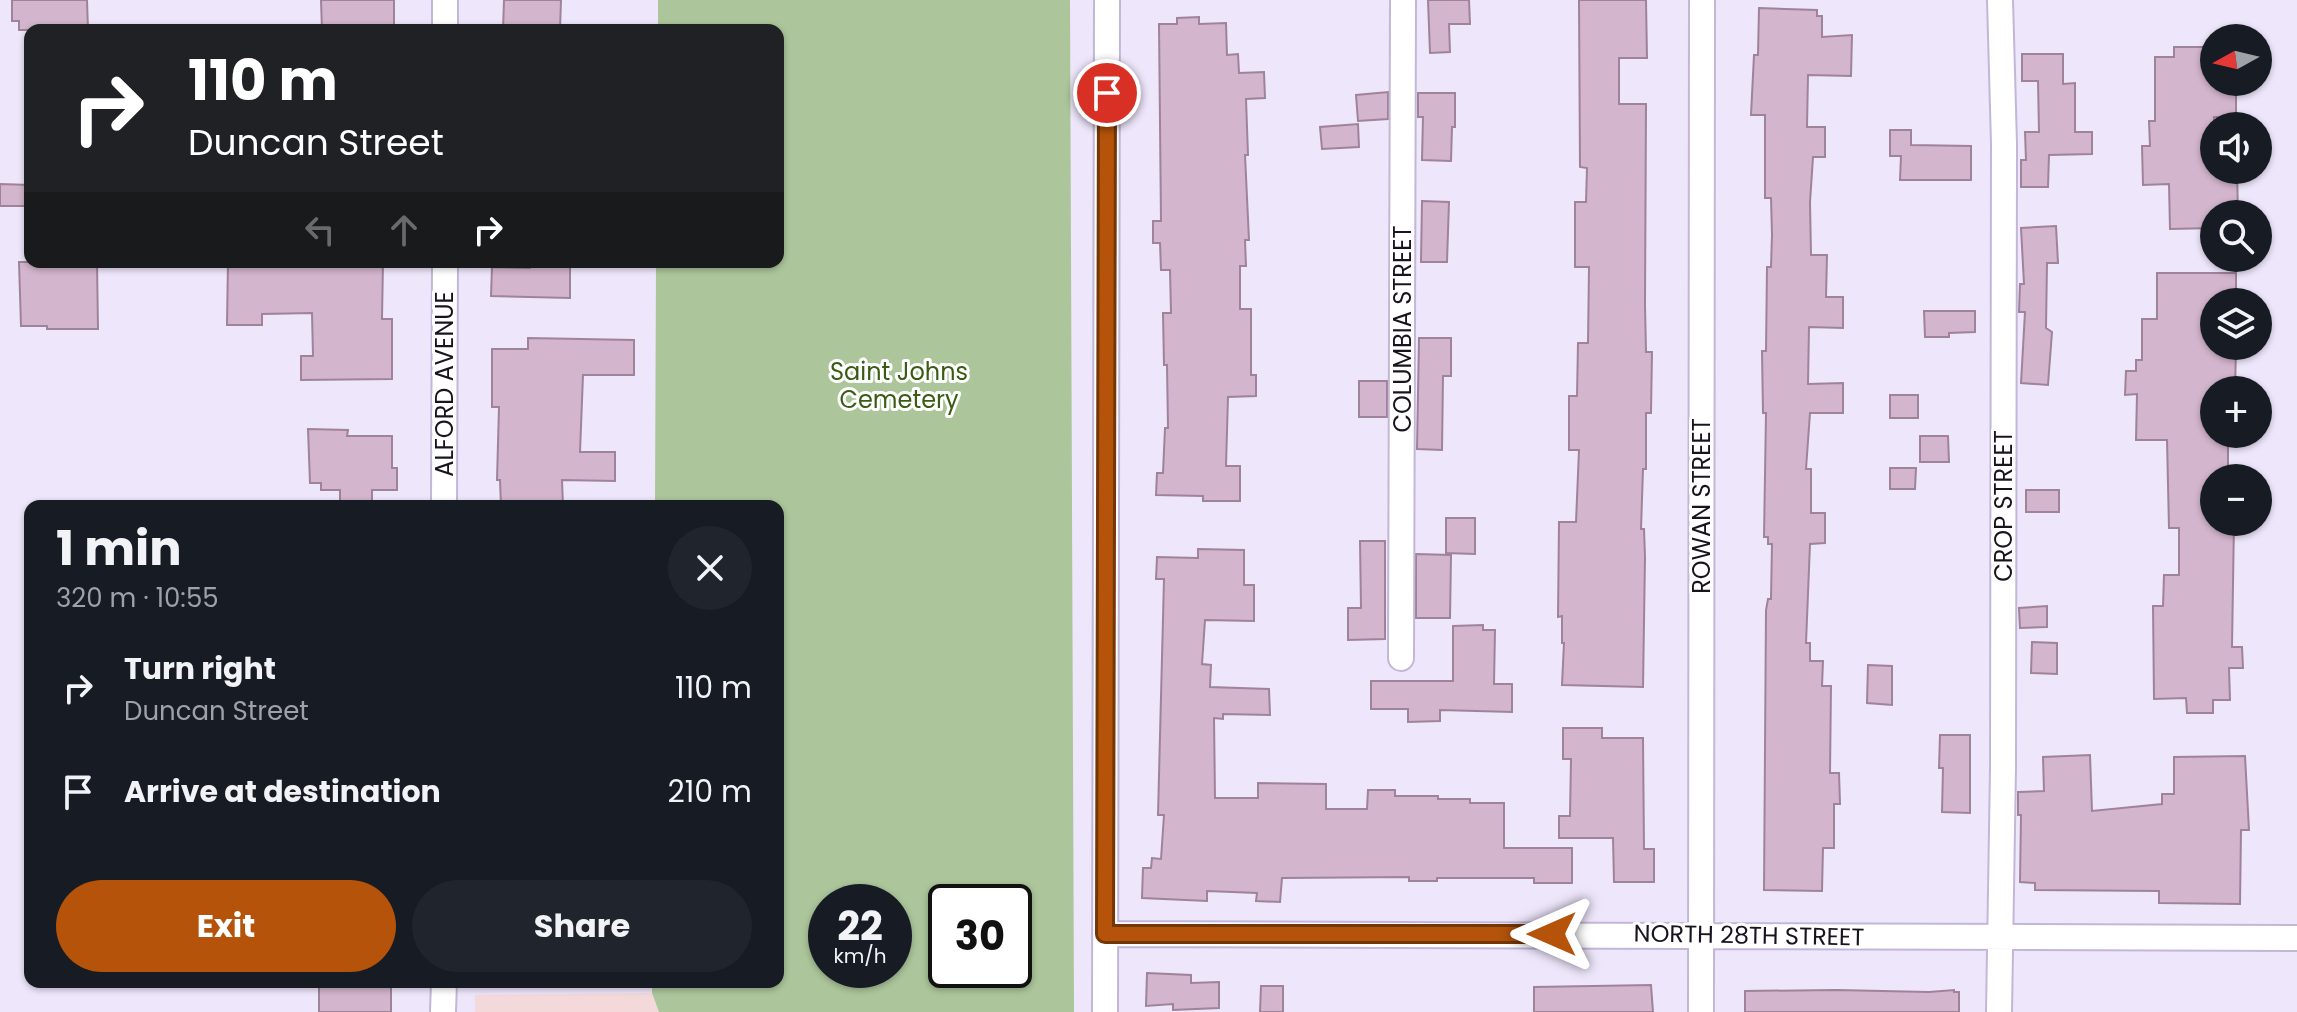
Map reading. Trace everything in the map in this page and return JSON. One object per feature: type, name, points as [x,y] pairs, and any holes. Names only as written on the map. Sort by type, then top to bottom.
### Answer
[{"type":"street","points":[[445,0],[445,24]]},
{"type":"street","points":[[1105,1012],[1107,0]]},
{"type":"street","name":"COLUMBIA STREET","points":[[1401,658],[1403,0]]},
{"type":"street","name":"ROWAN STREET","points":[[1701,1012],[1702,0]]},
{"type":"street","name":"CROP STREET","points":[[1999,1012],[2004,352],[2000,0]]},
{"type":"street","name":"ALFORD AVENUE","points":[[444,500],[445,268]]},
{"type":"street","name":"NORTH 28TH STREET","points":[[1105,934],[2297,938]]},
{"type":"street","points":[[443,1012],[444,988]]},
{"type":"shaded area","points":[[652,993],[659,1012],[475,1012],[475,995]]},
{"type":"green space","name":"Saint Johns Cemetery","points":[[658,0],[1070,0],[1074,1012],[659,1012],[652,988],[784,988],[784,500],[655,500],[656,268],[784,268],[784,24],[658,24]]},
{"type":"building","points":[[12,0],[87,0],[88,24],[24,24],[24,30],[19,30],[19,21],[12,21]]},
{"type":"building","points":[[321,0],[394,0],[394,24],[322,24]]},
{"type":"building","points":[[504,0],[561,0],[560,24],[503,24]]},
{"type":"building","points":[[1428,0],[1469,0],[1470,24],[1449,24],[1450,52],[1430,53]]},
{"type":"building","points":[[1579,0],[1646,0],[1647,58],[1619,58],[1619,104],[1646,104],[1646,352],[1652,352],[1651,413],[1646,413],[1646,469],[1643,469],[1641,529],[1644,529],[1645,557],[1643,687],[1562,685],[1564,643],[1562,616],[1558,617],[1559,522],[1576,522],[1579,450],[1569,450],[1569,396],[1577,396],[1578,343],[1588,343],[1589,267],[1575,267],[1575,202],[1586,202],[1587,168],[1580,167]]},
{"type":"building","points":[[1759,8],[1817,10],[1817,16],[1822,16],[1822,37],[1852,35],[1851,76],[1808,75],[1807,127],[1825,127],[1825,157],[1813,157],[1811,255],[1827,255],[1826,297],[1843,297],[1843,328],[1809,327],[1808,384],[1843,383],[1843,413],[1810,413],[1806,469],[1811,469],[1811,513],[1825,513],[1825,543],[1810,544],[1806,643],[1810,643],[1810,661],[1823,661],[1822,686],[1831,686],[1830,773],[1839,773],[1840,804],[1834,804],[1834,848],[1823,848],[1822,891],[1764,890],[1766,610],[1768,599],[1771,599],[1772,544],[1768,544],[1768,537],[1764,537],[1766,413],[1763,413],[1762,351],[1766,351],[1767,267],[1771,267],[1772,235],[1771,198],[1765,198],[1765,115],[1751,115],[1754,55],[1758,55]]},
{"type":"building","points":[[1199,17],[1199,24],[1226,23],[1227,55],[1238,54],[1239,73],[1264,72],[1265,98],[1246,99],[1249,240],[1245,240],[1246,266],[1240,266],[1240,309],[1251,309],[1251,375],[1256,375],[1256,396],[1228,397],[1226,466],[1240,466],[1240,501],[1203,501],[1203,496],[1156,495],[1157,473],[1163,473],[1165,428],[1168,428],[1163,313],[1171,313],[1170,270],[1161,270],[1160,243],[1153,243],[1153,221],[1161,221],[1159,24],[1177,24],[1177,18]]},
{"type":"building","points":[[2174,47],[2200,47],[2200,96],[2236,96],[2236,112],[2200,112],[2200,184],[2237,184],[2238,200],[2200,200],[2200,228],[2170,229],[2169,184],[2143,185],[2142,146],[2150,146],[2149,121],[2155,121],[2155,57],[2174,57]]},
{"type":"building","points":[[2022,54],[2063,54],[2063,84],[2075,83],[2075,132],[2092,132],[2092,154],[2049,155],[2048,187],[2021,187],[2021,160],[2026,160],[2025,132],[2039,132],[2038,81],[2022,81]]},
{"type":"building","points":[[1388,92],[1388,119],[1358,121],[1356,95]]},
{"type":"building","points":[[1418,93],[1455,93],[1451,161],[1422,160],[1423,117],[1418,117]]},
{"type":"building","points":[[1358,124],[1359,147],[1322,149],[1320,127]]},
{"type":"building","points":[[1890,130],[1911,130],[1911,145],[1971,146],[1971,180],[1900,180],[1901,156],[1890,156]]},
{"type":"building","points":[[0,184],[24,185],[24,206],[0,206]]},
{"type":"building","points":[[1422,201],[1449,202],[1447,262],[1421,262]]},
{"type":"building","points":[[2056,226],[2058,263],[2047,263],[2046,328],[2052,332],[2048,385],[2021,383],[2025,312],[2019,312],[2020,284],[2024,284],[2021,228]]},
{"type":"building","points":[[19,262],[24,262],[24,268],[97,268],[98,329],[21,326]]},
{"type":"building","points":[[228,268],[383,268],[382,319],[392,319],[392,379],[301,380],[301,356],[313,356],[312,313],[262,314],[262,325],[227,325]]},
{"type":"building","points":[[492,268],[570,268],[570,298],[491,296]]},
{"type":"building","points":[[2157,273],[2236,273],[2236,288],[2200,288],[2200,360],[2236,360],[2235,376],[2200,376],[2200,448],[2228,448],[2228,464],[2200,464],[2200,536],[2234,536],[2232,647],[2242,647],[2243,668],[2229,668],[2230,700],[2213,700],[2213,713],[2187,713],[2186,698],[2154,699],[2153,606],[2163,606],[2164,575],[2179,575],[2179,528],[2169,528],[2167,440],[2136,440],[2137,394],[2125,395],[2126,371],[2136,371],[2136,360],[2142,360],[2142,319],[2157,319]]},
{"type":"building","points":[[1924,311],[1975,311],[1975,332],[1925,337]]},
{"type":"building","points":[[528,338],[634,340],[634,375],[583,375],[580,452],[615,452],[615,481],[562,480],[563,500],[501,500],[500,480],[497,480],[499,407],[492,407],[492,349],[528,349]]},
{"type":"building","points":[[1419,338],[1451,338],[1451,376],[1443,376],[1442,450],[1417,449]]},
{"type":"building","points":[[1359,381],[1387,381],[1387,417],[1359,417]]},
{"type":"building","points":[[1890,395],[1918,395],[1918,418],[1890,418]]},
{"type":"building","points":[[308,429],[348,430],[347,436],[392,436],[392,468],[397,468],[397,490],[372,490],[372,500],[340,500],[340,490],[321,490],[321,483],[310,483]]},
{"type":"building","points":[[1920,436],[1948,436],[1949,462],[1920,462]]},
{"type":"building","points":[[1890,468],[1916,468],[1915,489],[1890,489]]},
{"type":"building","points":[[2026,490],[2059,490],[2059,512],[2026,512]]},
{"type":"building","points":[[1446,518],[1475,518],[1475,554],[1446,553]]},
{"type":"building","points":[[1360,541],[1385,541],[1385,639],[1348,640],[1348,608],[1361,608]]},
{"type":"building","points":[[1198,549],[1244,550],[1244,585],[1254,585],[1254,621],[1205,620],[1202,664],[1211,665],[1210,687],[1269,689],[1270,715],[1223,714],[1223,719],[1214,718],[1215,798],[1258,798],[1258,783],[1326,784],[1326,809],[1367,809],[1368,790],[1395,790],[1395,796],[1438,796],[1438,799],[1470,799],[1470,803],[1504,803],[1504,848],[1572,848],[1572,883],[1534,883],[1534,878],[1409,881],[1409,877],[1282,878],[1280,902],[1256,901],[1257,893],[1207,891],[1207,901],[1142,898],[1143,868],[1151,868],[1152,858],[1161,859],[1164,815],[1158,815],[1164,579],[1156,579],[1157,557],[1198,558]]},
{"type":"building","points":[[1416,554],[1451,555],[1450,618],[1416,618]]},
{"type":"building","points":[[2047,606],[2047,627],[2020,628],[2019,608]]},
{"type":"building","points":[[1483,625],[1483,630],[1495,630],[1494,684],[1512,684],[1512,712],[1440,710],[1440,721],[1408,722],[1408,709],[1371,709],[1371,681],[1453,681],[1453,626]]},
{"type":"building","points":[[2032,642],[2057,643],[2057,674],[2031,673]]},
{"type":"building","points":[[1868,665],[1892,666],[1892,705],[1867,703]]},
{"type":"building","points":[[1563,728],[1602,728],[1602,738],[1643,738],[1644,849],[1654,849],[1654,882],[1614,882],[1613,838],[1559,838],[1559,816],[1570,816],[1571,759],[1563,759]]},
{"type":"building","points":[[1940,735],[1970,735],[1970,813],[1942,812]]},
{"type":"building","points":[[2090,755],[2092,811],[2162,804],[2162,794],[2174,794],[2174,757],[2245,756],[2249,830],[2241,830],[2240,904],[2159,903],[2159,891],[2035,890],[2035,883],[2020,882],[2021,815],[2018,815],[2018,792],[2044,791],[2043,757]]},
{"type":"building","points":[[1147,973],[1191,975],[1191,983],[1219,982],[1219,1008],[1173,1010],[1173,1004],[1146,1006]]},
{"type":"building","points":[[1651,985],[1653,1012],[1534,1012],[1534,987]]},
{"type":"building","points":[[1261,986],[1283,986],[1283,1012],[1260,1012]]},
{"type":"building","points":[[319,988],[391,988],[391,1012],[319,1012]]},
{"type":"building","points":[[1954,990],[1959,992],[1959,1012],[1745,1012],[1745,991]]},
{"type":"route","points":[[1107,93],[1105,934],[1552,934]]}]
